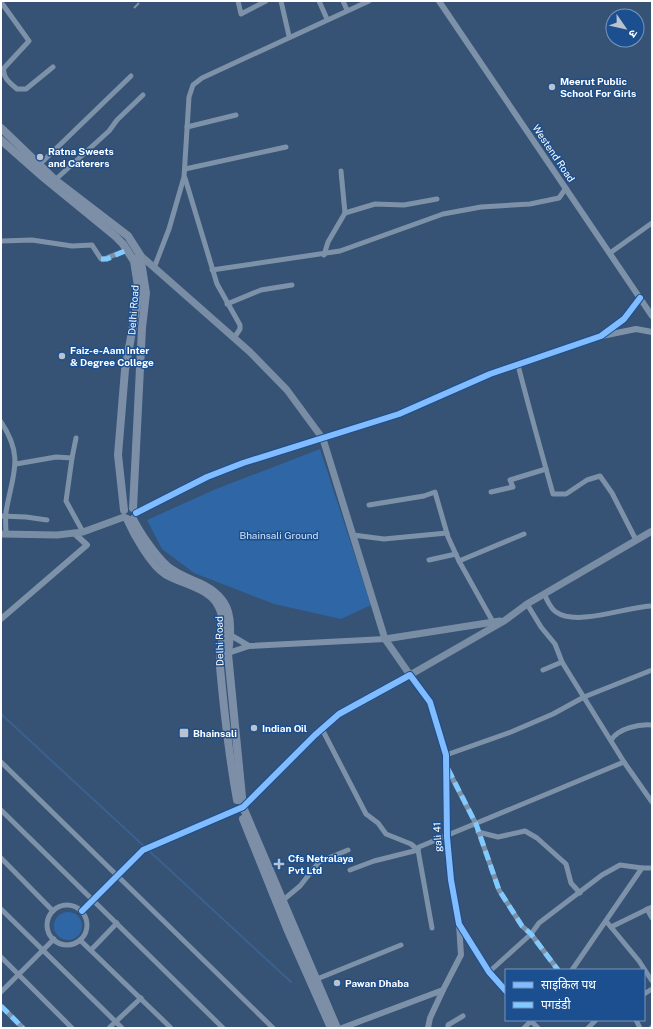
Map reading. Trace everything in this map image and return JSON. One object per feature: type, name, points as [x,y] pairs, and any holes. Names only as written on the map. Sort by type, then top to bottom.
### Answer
[{"type":"main road","name":"Delhi Road","points":[[1,128],[36,167],[128,236],[137,258],[146,293],[142,328],[129,514],[158,568],[172,578],[202,590],[214,600],[222,611],[227,633],[225,654],[241,808]]},
{"type":"main road","points":[[2,143],[36,167],[115,236],[127,250],[154,268],[234,338],[286,390],[323,439],[385,638],[410,675],[504,621],[527,604],[652,531]]},
{"type":"main road","points":[[3,534],[57,535],[83,532],[129,514],[118,455],[125,370],[139,293],[137,258]]},
{"type":"main road","points":[[385,638],[504,621]]},
{"type":"main road","points":[[241,808],[337,1028]]},
{"type":"main road","points":[[241,808],[288,931],[331,1028]]},
{"type":"street","points":[[238,1],[241,14],[266,1]]},
{"type":"street","points":[[281,1],[289,36]]},
{"type":"street","points":[[319,1],[327,19]]},
{"type":"street","points":[[343,1],[347,10]]},
{"type":"street","points":[[154,268],[169,229],[184,177],[189,97],[192,85],[202,78],[289,36],[369,1]]},
{"type":"street","name":"Westend Road","points":[[440,1],[652,316]]},
{"type":"street","points":[[1,2],[29,41],[4,68],[4,74],[9,83],[17,89],[26,89],[53,67]]},
{"type":"street","points":[[36,167],[131,76]]},
{"type":"street","points":[[55,180],[109,130],[143,95]]},
{"type":"street","points":[[187,127],[236,115]]},
{"type":"street","points":[[185,169],[286,147]]},
{"type":"street","points":[[324,254],[328,242],[345,213],[341,171]]},
{"type":"street","points":[[184,177],[212,270],[227,304],[240,325],[240,329],[234,338]]},
{"type":"street","points":[[212,270],[340,251],[442,214],[481,207],[530,204],[559,198],[566,188]]},
{"type":"street","points":[[345,213],[375,204],[404,205],[437,199]]},
{"type":"street","points":[[610,254],[652,223]]},
{"type":"street","points":[[1,241],[32,240],[72,246],[92,245],[101,258],[104,259],[127,250]]},
{"type":"street","points":[[227,304],[261,290],[292,285]]},
{"type":"street","points":[[600,336],[624,319],[640,298]]},
{"type":"street","points":[[129,514],[207,477],[243,463],[399,414],[490,374],[600,336],[636,329],[652,332]]},
{"type":"street","points":[[518,365],[527,405],[535,426],[553,494],[566,494],[587,480],[600,476],[612,493],[636,540]]},
{"type":"street","points":[[1,422],[13,449],[16,464],[3,516],[3,534]]},
{"type":"street","points":[[76,438],[66,501],[83,532]]},
{"type":"street","points":[[16,464],[56,457],[72,458]]},
{"type":"street","points":[[491,492],[513,486],[510,480],[546,469]]},
{"type":"street","points":[[369,505],[424,496],[435,492],[447,533],[459,561],[493,622]]},
{"type":"street","points":[[3,516],[26,516],[47,520]]},
{"type":"street","points":[[1,619],[87,545],[74,533]]},
{"type":"street","points":[[353,535],[384,538],[447,533]]},
{"type":"street","points":[[459,561],[524,534]]},
{"type":"street","points":[[429,560],[456,554]]},
{"type":"street","points":[[544,594],[550,605],[557,613],[573,617],[602,616],[652,606]]},
{"type":"street","points":[[527,604],[541,627],[555,644],[562,662],[624,762],[652,802]]},
{"type":"street","points":[[227,633],[249,646]]},
{"type":"street","points":[[225,654],[249,646],[385,638]]},
{"type":"street","points":[[543,670],[562,662]]},
{"type":"street","points":[[446,756],[511,732],[553,714],[584,697],[652,670]]},
{"type":"street","points":[[82,911],[143,850],[241,808],[339,714],[410,675]]},
{"type":"street","name":"gali 41","points":[[410,675],[430,702],[446,756],[446,837],[451,880],[460,924],[489,972],[505,991]]},
{"type":"street","points":[[611,740],[614,734],[640,724],[652,725]]},
{"type":"street","points":[[322,729],[366,814],[378,823],[386,834],[411,844],[418,850],[432,928]]},
{"type":"street","points":[[1,762],[273,1028]]},
{"type":"street","points":[[350,870],[374,861],[418,850],[419,847],[624,762]]},
{"type":"street","points":[[446,766],[476,824],[499,890],[522,926],[531,934],[557,969]]},
{"type":"street","points":[[1,810],[223,1028]]},
{"type":"street","points":[[478,832],[498,837],[525,831],[537,838],[566,864],[571,883],[580,893]]},
{"type":"street","points":[[282,901],[300,886],[314,866],[319,862],[348,850]]},
{"type":"street","points":[[1,858],[54,911]]},
{"type":"street","points":[[489,972],[531,934],[539,923],[602,875],[620,865],[652,868]]},
{"type":"street","points":[[573,969],[642,868]]},
{"type":"street","points":[[68,905],[82,911],[87,926],[86,931],[80,940],[67,945],[54,940],[49,933],[48,925],[49,918],[54,911],[68,905]]},
{"type":"street","points":[[611,927],[650,908],[652,918]]},
{"type":"street","points":[[1,909],[122,1028]]},
{"type":"street","points":[[606,920],[644,969]]},
{"type":"street","points":[[91,950],[117,923]]},
{"type":"street","points":[[428,1028],[430,1018],[461,955],[460,924]]},
{"type":"street","points":[[1,992],[54,940]]},
{"type":"street","points":[[80,940],[171,1028]]},
{"type":"street","points":[[317,980],[401,945]]},
{"type":"street","points":[[1,957],[72,1028]]},
{"type":"street","points":[[645,970],[652,981]]},
{"type":"street","points":[[342,1028],[443,990]]},
{"type":"street","points":[[108,1028],[141,998]]},
{"type":"street","points":[[1,1006],[23,1028]]},
{"type":"street","points":[[448,1028],[448,1025],[463,1016]]},
{"type":"street","points":[[588,1028],[596,1021]]},
{"type":"green space","name":"Bhainsali Ground","points":[[320,449],[371,605],[341,619],[274,604],[194,573],[162,549],[147,520],[216,489]]},
{"type":"green space","points":[[68,912],[78,916],[82,926],[78,936],[68,940],[58,936],[54,926],[58,916]]},
{"type":"waterway","points":[[1,714],[291,982]]},
{"type":"railway","points":[[134,8],[141,1]]},
{"type":"marked path","points":[[101,259],[107,259],[127,250]]},
{"type":"marked path","points":[[448,769],[476,824],[499,890],[522,926],[531,934],[557,969]]},
{"type":"marked path","points":[[1,1006],[23,1028]]},
{"type":"cycle path","points":[[136,513],[207,477],[243,463],[399,414],[490,374],[601,336],[624,319],[640,298]]},
{"type":"cycle path","points":[[82,911],[143,850],[243,807],[315,735],[339,714],[410,675],[430,702],[446,755],[447,837],[451,880],[459,924],[489,972],[505,990]]},
{"type":"place","name":"Meerut Public School For Girls","points":[[552,87]]},
{"type":"place","name":"Ratna Sweets and Caterers","points":[[40,157]]},
{"type":"place","name":"Faiz-e-Aam Inter & Degree College","points":[[62,356]]},
{"type":"place","name":"Indian Oil","points":[[254,728]]},
{"type":"place","name":"Bhainsali","points":[[184,733]]},
{"type":"place","name":"Cfs Netralaya Pvt Ltd","points":[[279,864]]},
{"type":"place","name":"Pawan Dhaba","points":[[337,983]]}]
